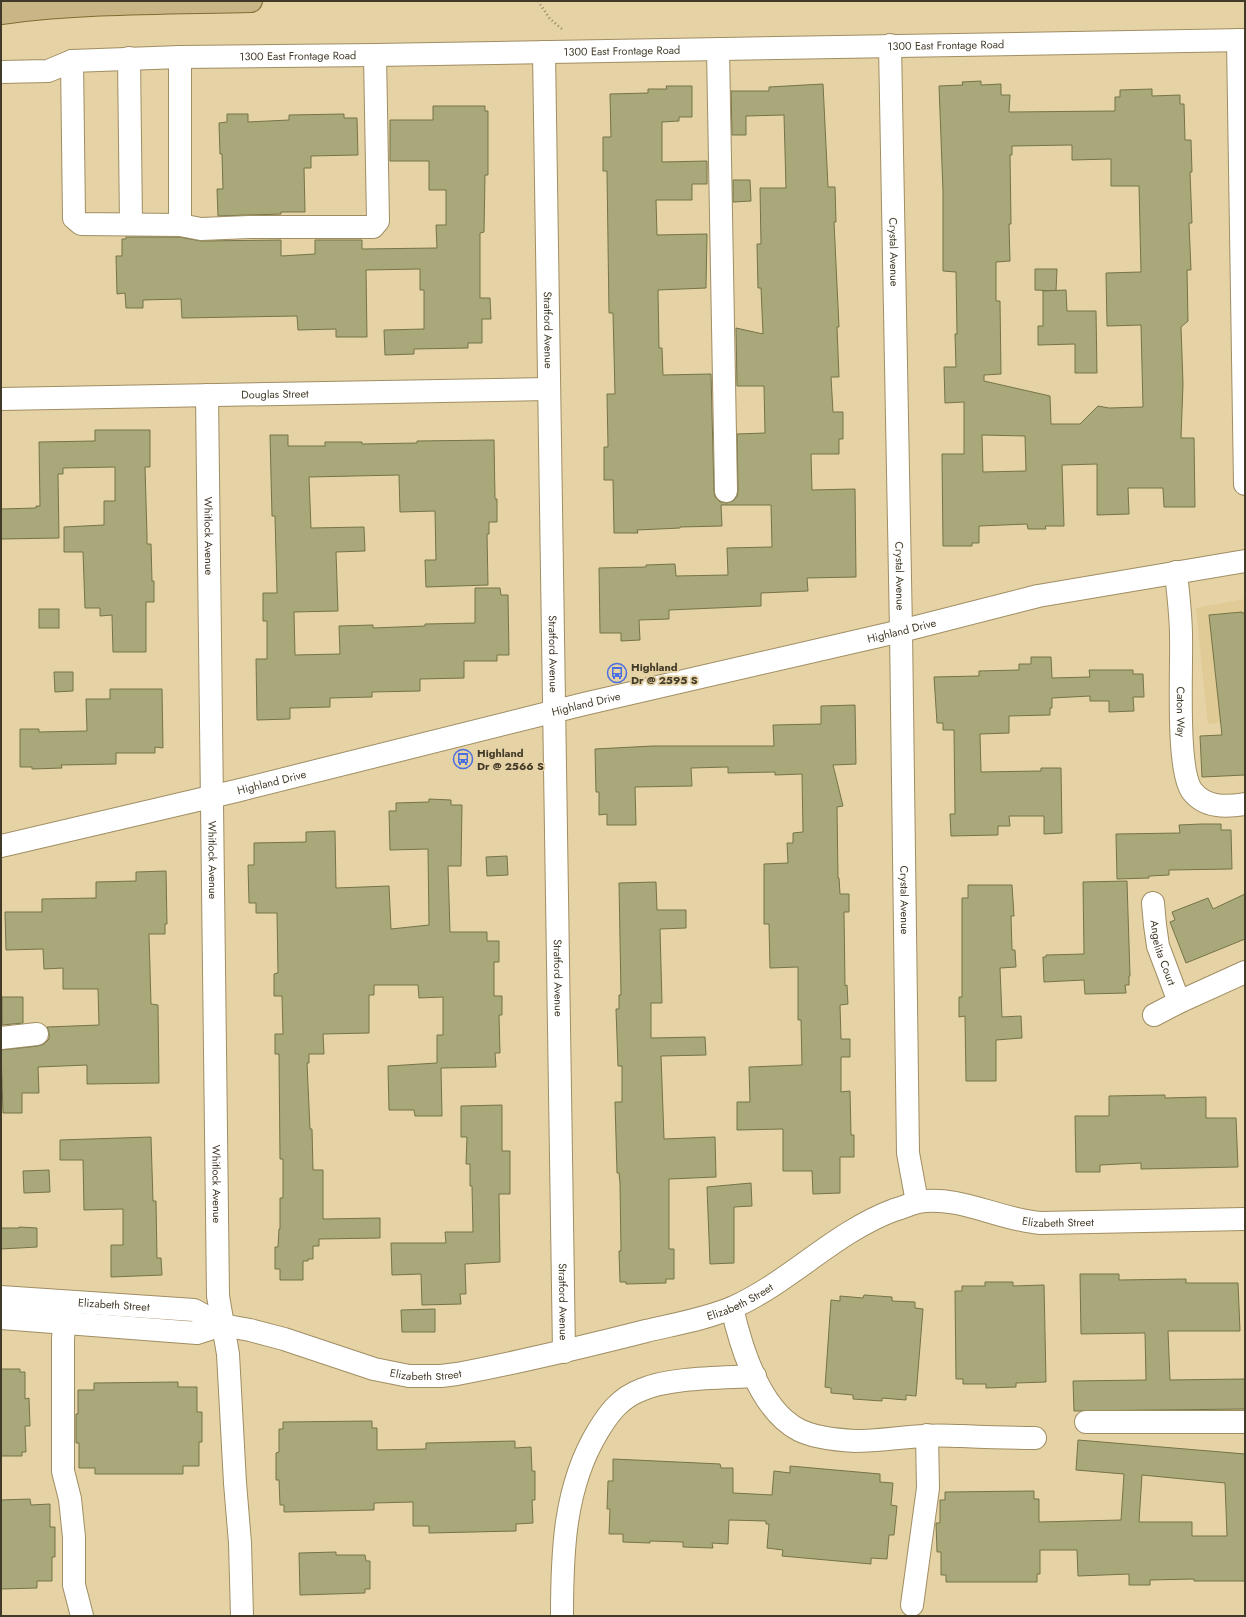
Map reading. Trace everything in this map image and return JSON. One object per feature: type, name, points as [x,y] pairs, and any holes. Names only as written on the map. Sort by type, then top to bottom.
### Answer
[{"type":"main road","points":[[1,13],[21,10],[112,5],[251,1]]},
{"type":"street","name":"1300 East Frontage Road","points":[[1,72],[48,71],[72,61],[129,58],[1241,40]]},
{"type":"street","points":[[1241,40],[1245,484]]},
{"type":"street","name":"Crystal Avenue","points":[[890,45],[901,631],[908,1153],[916,1202]]},
{"type":"street","points":[[718,49],[726,491]]},
{"type":"street","name":"Stratford Avenue","points":[[544,52],[564,1352]]},
{"type":"street","points":[[72,61],[74,218],[81,224],[180,225],[201,229],[249,227],[373,227],[378,221],[376,55]]},
{"type":"street","points":[[180,57],[180,225]]},
{"type":"street","points":[[129,58],[131,224]]},
{"type":"street","name":"Douglas Street","points":[[1,399],[548,389]]},
{"type":"street","name":"Whitlock Avenue","points":[[207,395],[218,1296],[228,1354],[235,1484],[240,1543],[242,1616]]},
{"type":"street","name":"Highland Drive","points":[[1,846],[211,797],[554,712],[901,631],[1038,596],[1245,561]]},
{"type":"street","name":"Caton Way","points":[[1176,572],[1181,634],[1182,750],[1186,777],[1192,791],[1209,804],[1224,806],[1245,804]]},
{"type":"street","name":"Angelita Court","points":[[1154,903],[1158,946],[1179,1002]]},
{"type":"street","points":[[1154,1015],[1245,972]]},
{"type":"street","points":[[1,1038],[37,1034]]},
{"type":"street","name":"Elizabeth Street","points":[[1,1297],[65,1312],[197,1333],[222,1325],[250,1330],[284,1339],[374,1369],[409,1376],[425,1376],[456,1374],[564,1352],[732,1308],[777,1282],[858,1226],[916,1202],[947,1201],[1029,1222],[1041,1223],[1245,1220]]},
{"type":"street","points":[[732,1308],[738,1332],[755,1376],[776,1411],[787,1422],[800,1430],[819,1436],[856,1441],[927,1436],[1035,1438]]},
{"type":"street","points":[[65,1312],[63,1470],[70,1499],[74,1537],[74,1584],[82,1616]]},
{"type":"street","name":"Elizabeth Street","points":[[1,1318],[65,1312]]},
{"type":"street","points":[[562,1616],[562,1569],[570,1502],[576,1475],[588,1447],[614,1407],[626,1397],[641,1389],[659,1384],[755,1376]]},
{"type":"street","points":[[1086,1422],[1245,1422]]},
{"type":"street","points":[[912,1605],[928,1488],[927,1436]]},
{"type":"path","points":[[538,1],[550,19]]},
{"type":"shaded area","points":[[1245,599],[1245,719],[1208,724],[1196,608]]},
{"type":"building","points":[[981,81],[981,85],[1001,84],[1001,95],[1010,95],[1009,112],[1115,111],[1115,97],[1120,97],[1120,90],[1152,89],[1152,96],[1180,95],[1180,104],[1184,104],[1185,140],[1191,140],[1192,172],[1190,172],[1192,223],[1189,223],[1191,270],[1187,270],[1188,321],[1181,327],[1183,384],[1181,438],[1194,438],[1195,507],[1164,507],[1163,488],[1128,488],[1129,514],[1097,515],[1097,464],[1062,465],[1064,526],[1045,526],[1046,529],[1028,529],[1027,524],[979,526],[979,543],[972,543],[972,546],[943,546],[942,454],[964,454],[964,402],[945,403],[944,367],[956,367],[956,272],[943,271],[943,191],[939,86],[963,85],[962,82]],"holes":[[[1072,145],[1072,160],[1111,159],[1111,186],[1139,186],[1141,272],[1106,273],[1107,326],[1141,325],[1143,407],[1109,408],[1098,406],[1080,424],[1051,424],[1050,396],[984,381],[984,375],[1001,374],[1000,301],[996,301],[996,262],[1010,261],[1010,155],[1012,155],[1012,146]],[[982,435],[1025,436],[1026,471],[983,472]]]},
{"type":"building","points":[[823,84],[828,187],[835,187],[836,222],[834,222],[839,327],[837,327],[839,377],[831,377],[833,412],[843,412],[843,439],[839,439],[839,454],[811,454],[812,490],[855,489],[856,577],[807,578],[808,591],[761,593],[761,606],[669,610],[669,619],[639,620],[640,640],[621,641],[621,633],[600,633],[599,568],[646,567],[646,565],[675,564],[676,576],[728,575],[727,548],[772,547],[771,505],[721,505],[722,526],[680,527],[637,530],[638,533],[614,533],[613,480],[604,480],[604,447],[608,447],[607,394],[615,394],[613,313],[609,313],[607,171],[603,171],[603,137],[611,137],[610,94],[648,93],[648,89],[667,89],[666,86],[692,86],[692,117],[679,117],[679,121],[662,122],[662,162],[707,161],[707,184],[692,184],[692,200],[656,200],[657,235],[707,234],[706,288],[658,290],[659,348],[662,348],[663,375],[711,374],[714,491],[715,497],[720,502],[727,503],[733,501],[737,497],[738,491],[737,434],[765,433],[764,386],[737,386],[736,328],[763,334],[761,288],[758,288],[757,244],[761,244],[760,188],[786,188],[784,115],[746,116],[746,135],[732,135],[731,91],[769,91],[769,87]]},
{"type":"building","points":[[433,106],[485,106],[485,111],[488,111],[488,175],[485,175],[484,232],[480,233],[480,298],[490,298],[491,319],[482,319],[482,343],[468,343],[468,348],[414,349],[414,354],[385,355],[384,330],[424,329],[424,290],[420,290],[420,269],[366,270],[367,337],[336,337],[336,329],[298,330],[297,316],[182,318],[181,299],[143,300],[143,308],[126,308],[125,293],[117,294],[116,256],[122,256],[122,239],[126,239],[126,237],[179,237],[201,241],[281,240],[281,256],[315,254],[315,240],[362,240],[362,249],[437,248],[436,225],[446,225],[446,190],[429,190],[429,161],[390,161],[390,120],[433,120]]},
{"type":"building","points":[[227,114],[248,114],[248,122],[289,120],[289,115],[344,114],[344,118],[357,118],[358,155],[311,156],[311,168],[304,168],[305,212],[218,216],[217,189],[223,189],[219,123],[227,122]]},
{"type":"building","points":[[733,180],[750,180],[751,201],[733,202]]},
{"type":"building","points":[[1035,269],[1057,269],[1056,291],[1035,290]]},
{"type":"building","points":[[1066,290],[1067,311],[1096,311],[1097,373],[1075,373],[1075,344],[1038,345],[1038,326],[1043,326],[1043,291]]},
{"type":"building","points":[[95,430],[150,430],[150,467],[145,467],[147,544],[151,544],[154,602],[146,602],[146,652],[113,652],[112,615],[100,616],[100,608],[85,608],[83,552],[64,552],[64,527],[104,525],[104,501],[115,501],[115,467],[63,468],[63,474],[58,474],[59,538],[1,539],[1,509],[36,508],[36,506],[40,506],[39,442],[95,441]]},
{"type":"building","points":[[270,435],[288,435],[288,446],[325,446],[325,442],[362,442],[362,444],[417,443],[417,441],[494,440],[497,522],[489,522],[489,534],[487,534],[488,585],[426,587],[425,560],[436,560],[435,511],[400,512],[399,475],[309,477],[311,528],[364,527],[365,551],[336,552],[338,611],[294,612],[295,655],[340,654],[339,626],[373,625],[373,628],[425,626],[425,624],[475,623],[475,588],[500,588],[501,595],[508,595],[509,655],[497,655],[497,661],[464,661],[464,678],[420,679],[420,691],[372,692],[372,697],[330,698],[330,707],[290,708],[290,719],[257,720],[256,659],[267,659],[267,621],[263,621],[263,593],[277,593],[275,516],[272,516]]},
{"type":"building","points":[[39,609],[59,609],[59,628],[39,628]]},
{"type":"building","points":[[1245,613],[1245,775],[1202,777],[1200,736],[1222,735],[1209,615]]},
{"type":"building","points":[[1031,657],[1051,657],[1052,678],[1090,677],[1089,670],[1133,670],[1133,674],[1143,674],[1144,697],[1133,697],[1134,711],[1109,712],[1109,701],[1090,701],[1090,696],[1052,698],[1050,715],[1009,716],[1009,733],[980,734],[981,772],[1041,771],[1041,768],[1061,768],[1062,833],[1044,834],[1044,816],[1009,816],[1010,826],[998,826],[998,835],[951,836],[950,814],[955,814],[954,730],[943,730],[943,723],[937,723],[934,677],[979,676],[979,671],[1019,670],[1019,664],[1031,664]]},
{"type":"building","points":[[54,672],[73,672],[73,691],[55,692]]},
{"type":"building","points":[[110,689],[162,689],[163,748],[155,747],[155,753],[116,753],[116,764],[61,765],[62,768],[32,769],[32,767],[20,767],[20,729],[39,729],[39,732],[87,731],[86,699],[110,699]]},
{"type":"building","points":[[855,705],[856,764],[833,765],[843,806],[837,807],[838,878],[840,894],[849,894],[849,912],[844,912],[845,986],[847,985],[848,1004],[840,1005],[841,1039],[850,1039],[850,1057],[841,1057],[841,1092],[850,1091],[851,1135],[854,1135],[854,1157],[840,1157],[840,1193],[813,1194],[812,1171],[783,1171],[783,1129],[737,1130],[737,1102],[750,1102],[749,1067],[802,1065],[801,1020],[798,1020],[798,967],[770,968],[769,924],[764,924],[764,864],[788,863],[787,843],[793,843],[793,833],[803,832],[802,774],[775,775],[775,772],[728,773],[728,767],[691,768],[692,786],[635,787],[636,825],[607,825],[607,814],[599,815],[599,792],[596,792],[595,749],[653,746],[774,746],[773,725],[821,724],[821,706]]},
{"type":"building","points":[[429,799],[451,800],[451,805],[462,805],[461,866],[448,866],[450,932],[487,932],[487,941],[499,941],[499,962],[494,962],[494,996],[502,996],[502,1015],[499,1015],[500,1053],[495,1053],[496,1067],[441,1068],[442,1116],[415,1116],[414,1110],[389,1110],[388,1066],[437,1063],[437,1035],[443,1035],[443,997],[419,998],[418,985],[374,985],[374,995],[369,995],[369,1033],[323,1034],[324,1054],[309,1054],[309,1063],[307,1063],[310,1129],[312,1129],[313,1170],[323,1170],[323,1219],[380,1218],[380,1238],[319,1239],[319,1246],[313,1246],[313,1259],[303,1261],[303,1280],[280,1280],[280,1269],[275,1269],[275,1247],[278,1247],[280,1229],[280,1198],[283,1198],[283,1159],[280,1159],[279,1054],[275,1054],[275,1034],[283,1034],[282,996],[274,996],[274,974],[278,973],[277,913],[256,913],[256,903],[249,903],[248,865],[254,865],[254,843],[306,842],[306,832],[335,831],[336,888],[389,886],[391,929],[429,925],[428,849],[390,850],[389,811],[396,811],[396,803],[429,802]]},
{"type":"building","points":[[1221,824],[1221,830],[1231,830],[1232,869],[1169,870],[1169,875],[1149,876],[1149,878],[1117,879],[1116,834],[1180,833],[1179,825]]},
{"type":"building","points":[[507,856],[508,875],[487,876],[486,857]]},
{"type":"building","points":[[166,871],[167,924],[165,924],[165,934],[149,934],[151,1004],[158,1005],[159,1083],[87,1084],[87,1065],[38,1067],[39,1093],[22,1093],[22,1113],[3,1113],[1,1050],[44,1044],[49,1039],[47,1027],[99,1025],[98,989],[63,989],[63,968],[44,969],[43,949],[6,950],[5,912],[42,912],[42,899],[96,898],[96,882],[136,881],[136,872]]},
{"type":"building","points":[[1127,881],[1130,976],[1129,985],[1125,985],[1126,993],[1085,994],[1084,980],[1044,982],[1043,957],[1046,957],[1046,955],[1084,954],[1083,882]]},
{"type":"building","points":[[656,882],[657,910],[686,910],[686,928],[660,929],[662,1003],[651,1003],[651,1038],[705,1037],[706,1055],[661,1056],[664,1139],[715,1137],[716,1177],[669,1179],[669,1249],[674,1249],[674,1279],[666,1279],[666,1283],[626,1284],[626,1282],[620,1282],[620,1183],[619,1173],[617,1173],[615,1102],[622,1102],[622,1066],[618,1066],[616,1009],[619,1009],[619,995],[621,995],[619,883]]},
{"type":"building","points":[[968,885],[1012,885],[1014,916],[1011,916],[1012,950],[1015,950],[1016,967],[1000,968],[1002,1017],[1021,1016],[1022,1038],[996,1040],[996,1081],[966,1081],[965,1016],[959,1017],[959,997],[962,997],[962,898],[968,898]]},
{"type":"building","points":[[1245,894],[1245,939],[1186,963],[1170,922],[1175,920],[1172,912],[1208,898],[1213,909]]},
{"type":"building","points":[[2,997],[23,997],[23,1023],[2,1025]]},
{"type":"building","points":[[1165,1095],[1165,1098],[1206,1097],[1206,1118],[1236,1118],[1238,1167],[1141,1169],[1141,1163],[1100,1165],[1100,1172],[1076,1172],[1075,1116],[1109,1116],[1109,1096]]},
{"type":"building","points":[[502,1105],[502,1151],[510,1151],[510,1194],[499,1194],[500,1262],[465,1264],[466,1294],[460,1294],[461,1304],[422,1305],[421,1274],[392,1275],[391,1243],[446,1243],[445,1232],[473,1232],[470,1164],[466,1164],[467,1137],[461,1137],[461,1106]]},
{"type":"building","points":[[151,1137],[153,1201],[156,1201],[157,1258],[161,1258],[162,1275],[111,1277],[111,1245],[123,1245],[123,1209],[84,1210],[83,1160],[60,1160],[60,1140]]},
{"type":"building","points":[[49,1170],[50,1192],[24,1193],[23,1171]]},
{"type":"building","points":[[751,1183],[752,1206],[734,1207],[734,1263],[710,1264],[707,1187]]},
{"type":"building","points":[[1,1228],[37,1228],[37,1247],[1,1249]]},
{"type":"building","points":[[1080,1274],[1119,1274],[1119,1280],[1186,1279],[1186,1283],[1238,1283],[1240,1331],[1168,1331],[1170,1380],[1245,1379],[1245,1409],[1074,1411],[1073,1381],[1146,1380],[1145,1333],[1081,1334]]},
{"type":"building","points":[[985,1282],[1013,1282],[1013,1286],[1044,1285],[1046,1382],[1016,1383],[1016,1387],[986,1388],[986,1384],[963,1384],[963,1379],[956,1379],[955,1291],[962,1291],[962,1286],[985,1286]]},
{"type":"building","points":[[864,1295],[892,1297],[892,1301],[915,1302],[915,1308],[923,1309],[916,1396],[906,1395],[906,1400],[882,1398],[882,1401],[853,1399],[853,1395],[831,1393],[831,1388],[825,1387],[831,1300],[840,1301],[840,1296],[863,1298]]},
{"type":"building","points":[[435,1309],[435,1332],[402,1332],[401,1310]]},
{"type":"building","points":[[1,1369],[20,1369],[20,1372],[25,1372],[25,1399],[29,1398],[30,1426],[25,1426],[26,1452],[22,1452],[22,1456],[1,1456]]},
{"type":"building","points":[[178,1382],[178,1387],[197,1387],[197,1412],[202,1412],[202,1442],[199,1442],[199,1466],[183,1466],[183,1474],[95,1474],[95,1468],[79,1468],[79,1443],[76,1443],[78,1390],[94,1390],[94,1383]]},
{"type":"building","points":[[372,1421],[372,1428],[377,1428],[377,1450],[426,1449],[426,1443],[515,1441],[515,1448],[531,1447],[532,1471],[535,1471],[535,1500],[532,1500],[533,1523],[516,1524],[516,1531],[429,1533],[429,1526],[413,1526],[413,1502],[374,1503],[374,1510],[284,1512],[284,1505],[280,1505],[279,1480],[276,1480],[276,1453],[279,1452],[279,1429],[283,1429],[283,1422]]},
{"type":"building","points":[[1078,1440],[1245,1454],[1245,1581],[1194,1581],[1194,1579],[1150,1580],[1150,1585],[1129,1585],[1129,1574],[1078,1576],[1077,1550],[1040,1550],[1040,1574],[1037,1574],[1037,1582],[946,1582],[946,1575],[941,1575],[941,1552],[937,1552],[936,1523],[940,1523],[940,1500],[945,1500],[945,1492],[1034,1491],[1034,1499],[1039,1499],[1039,1522],[1121,1520],[1124,1474],[1076,1470]],"holes":[[[1142,1475],[1225,1483],[1227,1536],[1192,1536],[1192,1522],[1139,1522]]]},
{"type":"building","points":[[613,1459],[720,1464],[721,1468],[733,1468],[733,1493],[772,1495],[774,1471],[790,1473],[790,1466],[880,1474],[880,1482],[893,1483],[891,1505],[897,1506],[894,1535],[889,1535],[887,1559],[871,1558],[871,1564],[782,1556],[783,1550],[767,1548],[769,1524],[766,1524],[766,1521],[729,1520],[728,1544],[712,1543],[713,1548],[683,1547],[683,1542],[623,1542],[623,1534],[609,1534],[610,1509],[607,1509],[608,1481],[613,1481]]},
{"type":"building","points":[[30,1499],[31,1505],[50,1504],[50,1527],[55,1527],[55,1557],[52,1557],[52,1581],[37,1581],[37,1588],[1,1589],[1,1500]]},
{"type":"building","points":[[336,1552],[336,1555],[365,1555],[366,1561],[370,1561],[370,1589],[365,1589],[365,1593],[300,1595],[299,1553]]},
{"type":"place","name":"Highland Dr @ 2595 S","points":[[617,673]]},
{"type":"place","name":"Highland Dr @ 2566 S","points":[[463,759]]}]
